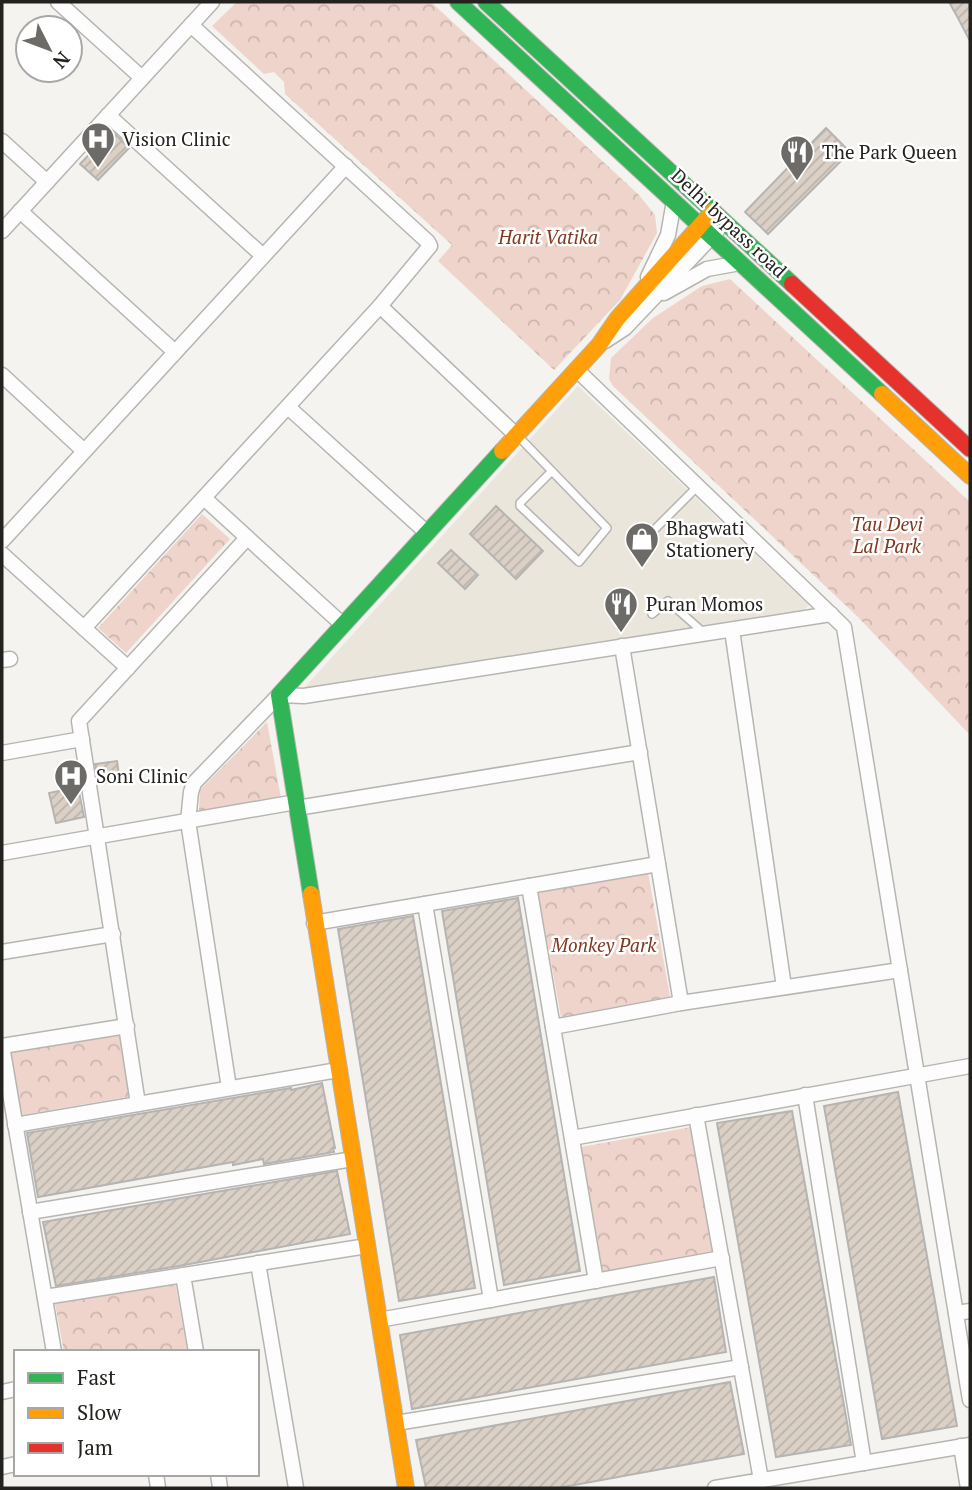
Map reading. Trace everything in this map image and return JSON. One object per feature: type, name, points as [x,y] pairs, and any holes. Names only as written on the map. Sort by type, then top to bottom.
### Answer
[{"type":"street","points":[[58,2],[142,78]]},
{"type":"street","points":[[2,231],[212,2]]},
{"type":"street","name":"Delhi bypass road","points":[[458,2],[970,477]]},
{"type":"street","name":"Delhi bypass road","points":[[486,2],[970,449]]},
{"type":"street","points":[[84,628],[380,306],[430,247],[428,242],[191,25]]},
{"type":"street","points":[[108,115],[264,256]]},
{"type":"street","points":[[2,141],[47,182]]},
{"type":"street","points":[[2,541],[346,166]]},
{"type":"street","points":[[647,295],[668,235],[674,201]]},
{"type":"street","points":[[20,211],[175,352]]},
{"type":"street","points":[[229,1088],[188,821],[194,783],[279,695],[600,345],[617,319],[647,295],[719,217]]},
{"type":"street","points":[[647,295],[706,269],[740,263]]},
{"type":"street","points":[[380,306],[516,435]]},
{"type":"street","points":[[577,370],[844,627],[848,638],[917,1075],[963,1312],[970,1400]]},
{"type":"street","points":[[2,375],[84,452]]},
{"type":"street","points":[[288,407],[427,533]]},
{"type":"street","points":[[204,498],[343,625]]},
{"type":"street","points":[[138,1104],[99,836],[79,721],[247,538]]},
{"type":"street","points":[[2,554],[128,668]]},
{"type":"street","points":[[279,695],[304,696],[831,614]]},
{"type":"street","points":[[732,629],[784,987]]},
{"type":"street","points":[[622,646],[681,1003]]},
{"type":"street","points":[[279,695],[407,1488]]},
{"type":"street","points":[[2,753],[82,739]]},
{"type":"street","points":[[2,853],[188,821],[639,752]]},
{"type":"street","points":[[314,923],[658,864]]},
{"type":"street","points":[[530,886],[596,1281]]},
{"type":"street","points":[[425,904],[491,1300]]},
{"type":"street","points":[[2,952],[113,934]]},
{"type":"street","points":[[553,1027],[681,1003],[900,970]]},
{"type":"street","points":[[54,1350],[2,1046],[127,1026]]},
{"type":"street","points":[[572,1138],[970,1066]]},
{"type":"street","points":[[15,1125],[338,1070]]},
{"type":"street","points":[[805,1095],[864,1463]]},
{"type":"street","points":[[696,1115],[761,1480]]},
{"type":"street","points":[[30,1212],[352,1159]]},
{"type":"street","points":[[45,1297],[367,1245]]},
{"type":"street","points":[[379,1320],[722,1258]]},
{"type":"street","points":[[258,1263],[296,1488]]},
{"type":"street","points":[[183,1275],[196,1350]]},
{"type":"street","points":[[396,1423],[741,1367]]},
{"type":"street","points":[[715,1488],[966,1446],[968,1488]]},
{"type":"lane","points":[[516,435],[552,471],[607,528],[579,562],[520,506],[552,471]]},
{"type":"lane","points":[[655,529],[698,486]]},
{"type":"lane","points":[[652,614],[668,601],[704,634]]},
{"type":"shaded area","points":[[578,386],[809,605],[802,612],[304,688]]},
{"type":"green space","name":"Harit Vatika","points":[[237,2],[431,2],[639,195],[655,215],[657,233],[620,300],[554,370],[438,261],[452,245],[285,94],[284,82],[274,72],[264,74],[212,26]]},
{"type":"green space","name":"Tau Devi Lal Park","points":[[730,279],[970,502],[970,735],[858,617],[613,386],[609,379],[611,358],[653,318],[702,286]]},
{"type":"green space","points":[[202,514],[230,539],[126,653],[98,628]]},
{"type":"green space","points":[[267,722],[281,798],[199,811],[200,790]]},
{"type":"green space","name":"Monkey Park","points":[[648,872],[670,997],[561,1017],[538,892]]},
{"type":"green space","points":[[121,1031],[132,1096],[21,1115],[11,1050]]},
{"type":"green space","points":[[691,1127],[713,1253],[603,1272],[581,1147]]},
{"type":"green space","points":[[175,1282],[187,1349],[64,1350],[55,1304]]},
{"type":"building","points":[[949,2],[970,2],[970,41],[958,18]]},
{"type":"building","name":"The Park Queen","points":[[826,128],[850,152],[768,234],[745,212]]},
{"type":"building","points":[[112,131],[129,148],[98,180],[80,164]]},
{"type":"building","points":[[496,506],[543,551],[516,579],[470,534]]},
{"type":"building","points":[[451,550],[478,575],[465,589],[438,563]]},
{"type":"building","points":[[117,761],[120,781],[99,784],[95,764]]},
{"type":"building","points":[[78,787],[84,817],[56,823],[49,793]]},
{"type":"building","points":[[518,898],[580,1271],[504,1285],[442,911]]},
{"type":"building","points":[[413,916],[475,1288],[399,1301],[338,929]]},
{"type":"building","points":[[322,1083],[334,1152],[264,1164],[263,1159],[233,1165],[233,1162],[38,1197],[27,1133]]},
{"type":"building","points":[[898,1092],[957,1426],[882,1439],[824,1106]]},
{"type":"building","points":[[792,1111],[851,1445],[776,1457],[717,1123]]},
{"type":"building","points":[[337,1171],[350,1234],[56,1286],[43,1222]]},
{"type":"building","points":[[714,1277],[726,1352],[412,1409],[400,1335]]},
{"type":"building","points":[[730,1382],[744,1454],[558,1488],[426,1488],[416,1440]]},
{"type":"traffic: fast","points":[[458,2],[882,394]]},
{"type":"traffic: fast","points":[[486,2],[792,284]]},
{"type":"traffic: fast","points":[[311,894],[279,695],[502,451]]},
{"type":"traffic: slow","points":[[502,451],[599,345],[617,319],[713,211]]},
{"type":"traffic: slow","points":[[882,394],[970,476]]},
{"type":"traffic: slow","points":[[311,894],[406,1488]]},
{"type":"traffic: jam","points":[[792,284],[970,449]]},
{"type":"place","name":"Vision Clinic","points":[[98,169]]},
{"type":"place","name":"The Park Queen","points":[[797,182]]},
{"type":"place","name":"Bhagwati Stationery","points":[[642,569]]},
{"type":"place","name":"Puran Momos","points":[[621,634]]},
{"type":"place","name":"Soni Clinic","points":[[71,806]]}]
